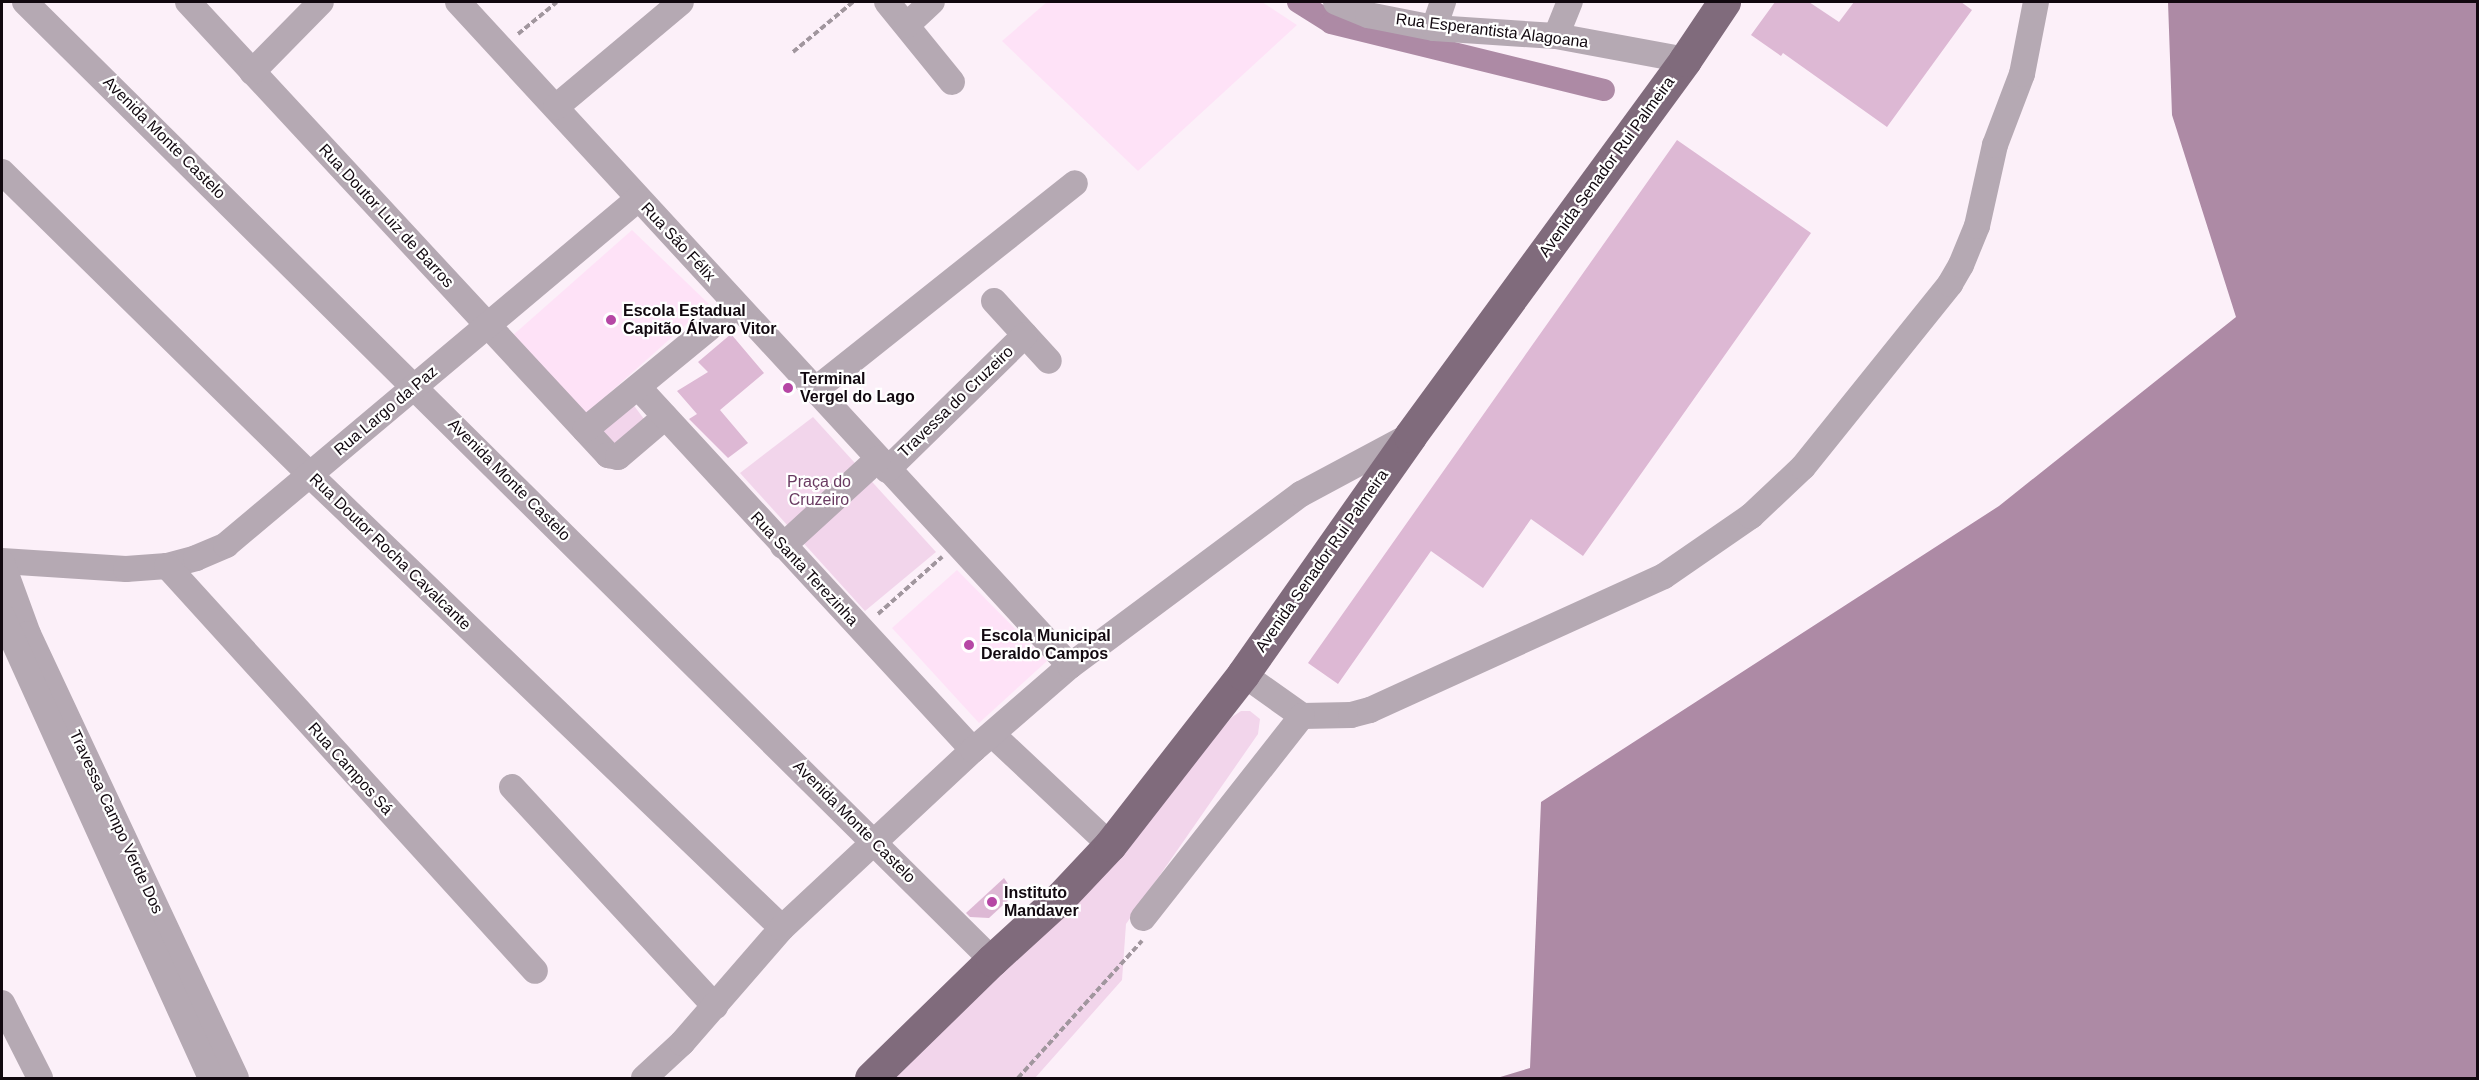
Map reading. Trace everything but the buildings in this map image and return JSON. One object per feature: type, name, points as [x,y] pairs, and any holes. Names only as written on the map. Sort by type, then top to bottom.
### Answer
[{"type":"main road","name":"Avenida Senador Rui Palmeira","points":[[871,1078],[1060,897],[1110,845],[1243,674],[1410,436],[1685,60],[1724,2]]},
{"type":"street","name":"Avenida Monte Castelo","points":[[25,2],[992,960]]},
{"type":"street","name":"Rua Doutor Luiz de Barros","points":[[188,2],[613,458],[665,417]]},
{"type":"street","points":[[252,72],[321,2]]},
{"type":"street","name":"Rua São Félix","points":[[458,2],[956,545],[1070,666]]},
{"type":"street","points":[[556,107],[681,2]]},
{"type":"street","points":[[886,2],[952,82]]},
{"type":"street","points":[[907,25],[932,2]]},
{"type":"street","name":"Rua Esperantista Alagoana","points":[[1336,2],[1368,15],[1434,28],[1556,36],[1685,60]]},
{"type":"street","points":[[1434,28],[1443,2]]},
{"type":"street","points":[[1556,36],[1570,2]]},
{"type":"street","points":[[1243,674],[1302,716],[1351,715],[1370,710],[1634,591],[1674,570],[1723,538],[1778,493],[1803,467],[1950,284],[1962,265],[1977,226],[1995,145],[2022,74],[2036,2]]},
{"type":"street","name":"Rua Doutor Rocha Cavalcante","points":[[2,172],[310,475],[782,928]]},
{"type":"street","points":[[815,390],[1075,183]]},
{"type":"street","name":"Rua Largo da Paz","points":[[2,562],[126,569],[167,566],[196,558],[226,545],[638,199]]},
{"type":"street","points":[[994,301],[1049,361]]},
{"type":"street","points":[[585,430],[736,306]]},
{"type":"street","name":"Travessa do Cruzeiro","points":[[783,546],[882,464],[1025,335]]},
{"type":"street","name":"Rua Santa Terezinha","points":[[638,387],[860,630],[983,743],[1110,845]]},
{"type":"street","points":[[644,1078],[682,1043],[782,928],[1070,666],[1301,494],[1410,436]]},
{"type":"street","name":"Travessa Campo Verde Dos","points":[[2,562],[28,634],[225,1077]]},
{"type":"street","name":"Rua Campos Sá","points":[[167,566],[535,972]]},
{"type":"street","points":[[2,616],[225,1077]]},
{"type":"street","points":[[1143,918],[1302,716]]},
{"type":"street","points":[[512,786],[715,1006]]},
{"type":"street","points":[[2,1003],[40,1078]]},
{"type":"path","points":[[515,36],[557,2]]},
{"type":"path","points":[[793,52],[853,2]]},
{"type":"path","points":[[860,630],[956,545]]},
{"type":"shaded area","points":[[1047,2],[1262,2],[1297,25],[1138,171],[1002,41]]},
{"type":"shaded area","points":[[2168,2],[2477,2],[2477,1078],[1497,1078],[1530,1068],[1541,802],[1999,506],[2236,317],[2172,115]]},
{"type":"shaded area","name":"Escola Estadual Capitão Álvaro Vitor","points":[[632,230],[709,304],[586,414],[512,336]]},
{"type":"shaded area","name":"Escola Municipal Deraldo Campos","points":[[957,570],[1047,661],[979,723],[892,628]]},
{"type":"green space","points":[[632,403],[647,423],[615,453],[597,429]]},
{"type":"green space","name":"Praça do Cruzeiro","points":[[813,417],[936,552],[865,611],[740,473]]},
{"type":"green space","points":[[1241,711],[1250,711],[1260,719],[1258,734],[1126,924],[1122,980],[1035,1078],[891,1078],[1069,910],[1232,717]]},
{"type":"waterway","points":[[1298,2],[1331,23],[1604,90]]},
{"type":"place","name":"Escola Estadual Capitão Álvaro Vitor","points":[[611,320]]},
{"type":"place","name":"Terminal Vergel do Lago","points":[[788,388]]},
{"type":"place","name":"Escola Municipal Deraldo Campos","points":[[969,645]]},
{"type":"place","name":"Instituto Mandaver","points":[[992,902]]}]
